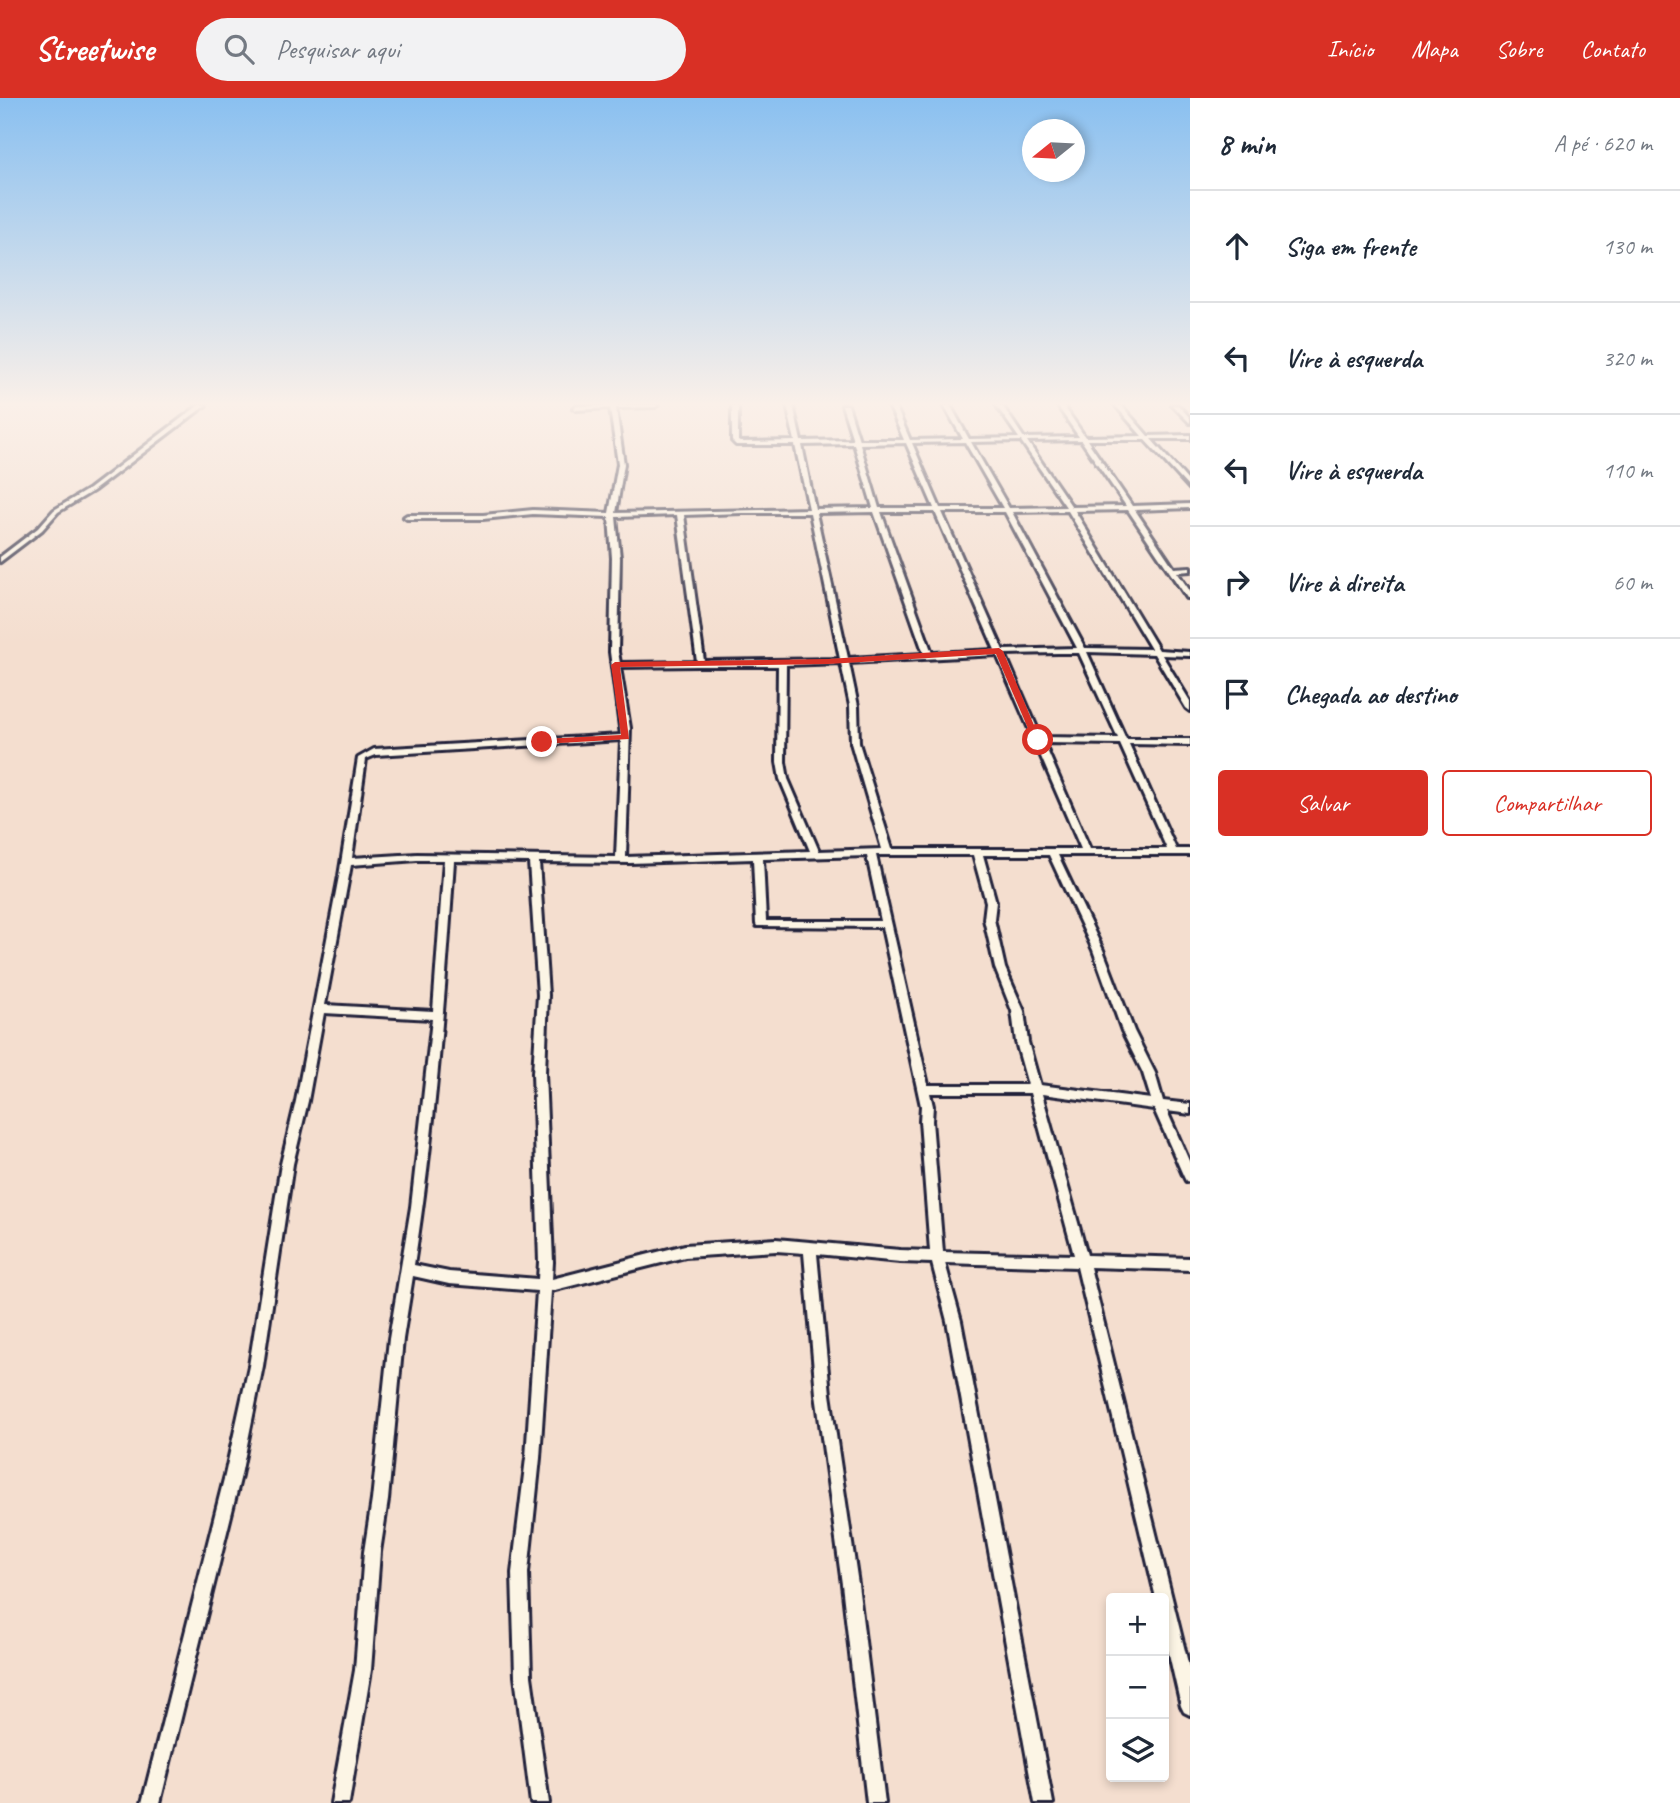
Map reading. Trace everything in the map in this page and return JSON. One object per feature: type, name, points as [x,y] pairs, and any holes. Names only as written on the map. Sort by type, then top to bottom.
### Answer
[{"type":"street","points":[[0,560],[40,529],[56,511],[98,485]]},
{"type":"street","points":[[617,485],[612,515],[616,558],[613,597],[615,665],[626,737],[621,860]]},
{"type":"street","points":[[806,485],[842,661],[854,706],[855,743],[888,852]]},
{"type":"street","points":[[870,485],[928,654]]},
{"type":"street","points":[[927,485],[1087,852]]},
{"type":"street","points":[[993,485],[1082,650],[1173,852]]},
{"type":"street","points":[[1054,485],[1190,708]]},
{"type":"street","points":[[1114,485],[1190,596]]},
{"type":"street","points":[[407,517],[503,517],[533,512],[612,515],[1008,511],[1190,506]]},
{"type":"street","points":[[680,513],[701,665]]},
{"type":"street","points":[[1172,570],[1190,569]]},
{"type":"street","points":[[615,665],[842,661],[999,651],[1155,651],[1190,654]]},
{"type":"street","points":[[782,663],[782,771],[815,853]]},
{"type":"street","points":[[151,1803],[233,1475],[256,1366],[287,1164],[319,1009],[362,758],[366,755],[443,747],[626,737]]},
{"type":"street","points":[[1038,740],[1190,742]]},
{"type":"street","points":[[977,852],[991,902],[989,919],[1000,968],[1018,1011],[1022,1042],[1082,1260],[1190,1706]]},
{"type":"street","points":[[1052,852],[1098,950],[1128,1031],[1149,1073],[1159,1106],[1190,1177]]},
{"type":"street","points":[[345,862],[449,857],[621,860],[815,853],[1190,852]]},
{"type":"street","points":[[871,853],[927,1106],[937,1258],[954,1321],[1044,1803]]},
{"type":"street","points":[[758,856],[761,924],[887,924]]},
{"type":"street","points":[[340,1803],[363,1670],[372,1552],[406,1269],[417,1207],[438,1015],[449,857]]},
{"type":"street","points":[[534,859],[542,995],[539,1073],[546,1286],[533,1458],[520,1573],[523,1676],[540,1803]]},
{"type":"street","points":[[319,1009],[438,1015]]},
{"type":"street","points":[[923,1089],[1037,1089],[1190,1108]]},
{"type":"street","points":[[406,1269],[449,1278],[546,1286],[685,1251],[776,1245],[937,1258],[1190,1264]]},
{"type":"street","points":[[810,1247],[823,1394],[852,1598],[876,1803]]},
{"type":"route","points":[[542,742],[626,737],[615,665],[828,662],[999,651],[1038,740]]}]
